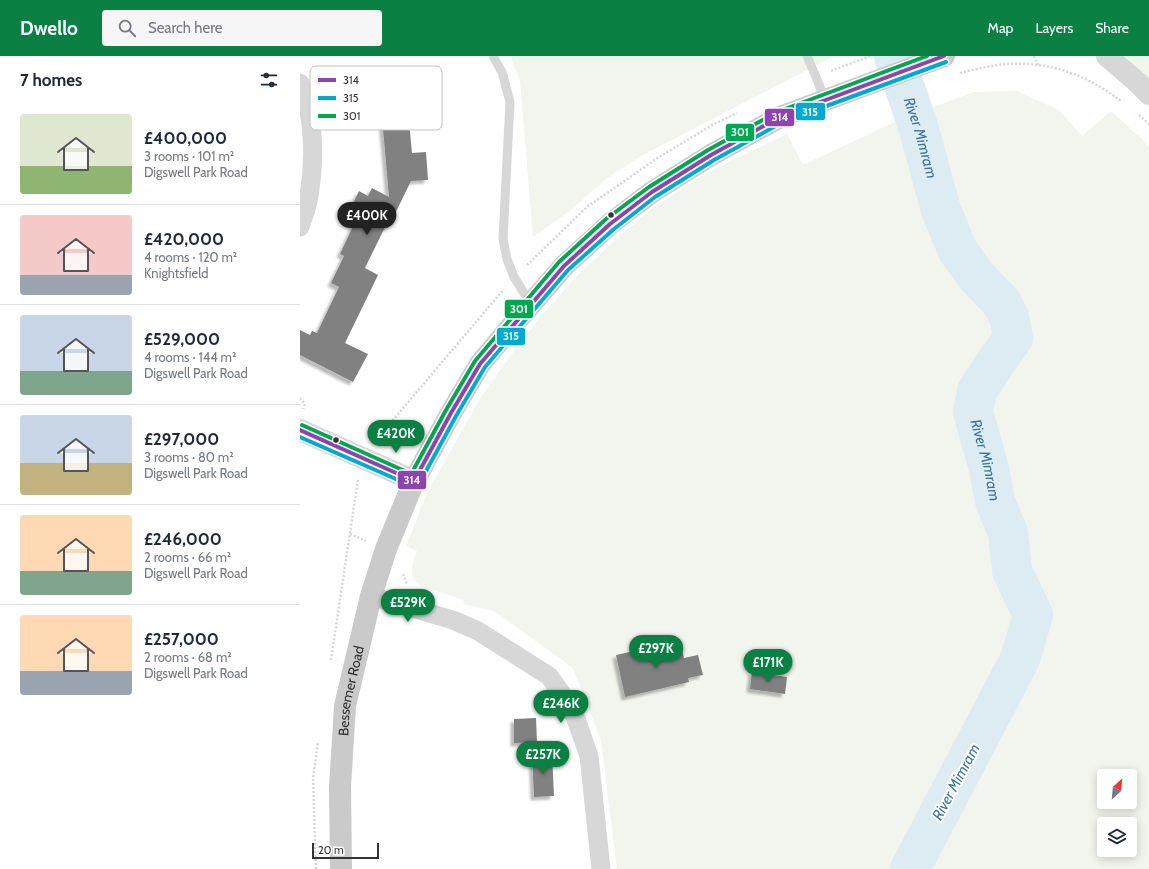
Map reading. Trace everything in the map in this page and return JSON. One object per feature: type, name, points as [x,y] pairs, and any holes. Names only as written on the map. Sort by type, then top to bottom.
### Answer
[{"type":"main road","name":"Bessemer Road","points":[[341,869],[340,787],[345,706],[371,596],[386,550],[414,481],[480,364],[564,266],[610,224],[652,192],[711,155],[780,117],[834,97],[947,62]]},
{"type":"street","points":[[1107,56],[1149,94]]},
{"type":"street","points":[[300,83],[306,96],[310,119]]},
{"type":"street","points":[[300,227],[307,207],[312,171],[312,130]]},
{"type":"street","points":[[300,430],[414,481]]},
{"type":"street","points":[[371,596],[453,620],[478,631],[549,676],[572,708],[589,756],[601,869]]},
{"type":"lane","points":[[493,56],[502,72],[510,102],[503,239],[507,259],[514,277],[531,304]]},
{"type":"lane","points":[[807,56],[816,76],[834,97]]},
{"type":"path","points":[[834,70],[870,56]]},
{"type":"path","points":[[1034,56],[1038,65]]},
{"type":"path","points":[[947,62],[982,68],[1009,64],[1038,65],[1058,68],[1082,76],[1122,101]]},
{"type":"path","points":[[1138,114],[1149,124]]},
{"type":"path","points":[[350,534],[358,476]]},
{"type":"shaded area","points":[[510,56],[834,56],[641,156],[607,178],[571,210],[533,237],[520,80]]},
{"type":"shaded area","points":[[1125,56],[1149,56],[1149,78]]},
{"type":"shaded area","points":[[1017,91],[1059,110],[1082,136],[1111,111],[1146,143],[1149,148],[1149,869],[617,869],[601,740],[573,668],[494,611],[463,604],[464,600],[421,586],[413,579],[412,570],[417,551],[406,546],[428,491],[481,397],[541,316],[575,278],[612,243],[654,207],[708,172],[787,134],[803,165],[914,113],[974,92]]},
{"type":"building","points":[[383,130],[410,130],[412,153],[426,152],[428,180],[411,181],[388,228],[385,227],[365,268],[378,275],[345,343],[368,354],[353,382],[300,355],[300,330],[310,335],[312,331],[317,333],[339,287],[331,283],[344,256],[340,254],[357,218],[348,214],[359,191],[368,196],[372,188],[389,197]]},
{"type":"building","points":[[680,641],[684,658],[698,655],[703,675],[688,678],[689,682],[625,697],[616,655]]},
{"type":"building","points":[[752,672],[787,677],[785,694],[750,689]]},
{"type":"building","points":[[536,718],[537,742],[514,743],[514,719]]},
{"type":"building","points":[[552,753],[554,796],[534,797],[532,754]]},
{"type":"waterway","name":"River Mimram","points":[[894,56],[918,126],[941,210],[958,251],[977,277],[1002,303],[1009,317],[1013,338],[977,391],[973,412],[989,469],[995,501],[1008,533],[1012,571],[1033,615],[1020,659],[910,869]]},
{"type":"transit line","name":"301","points":[[409,478],[475,361],[559,262],[606,219],[649,187],[708,150],[777,112],[927,56]]},
{"type":"transit line","name":"314","points":[[414,481],[480,364],[564,266],[610,224],[652,192],[711,155],[780,117],[944,56]]},
{"type":"transit line","name":"315","points":[[419,484],[485,367],[568,270],[614,229],[655,197],[714,160],[783,122],[946,62]]},
{"type":"transit line","name":"301","points":[[302,425],[416,476]]},
{"type":"transit line","name":"314","points":[[300,430],[414,481]]},
{"type":"transit line","name":"315","points":[[300,437],[412,486]]}]
